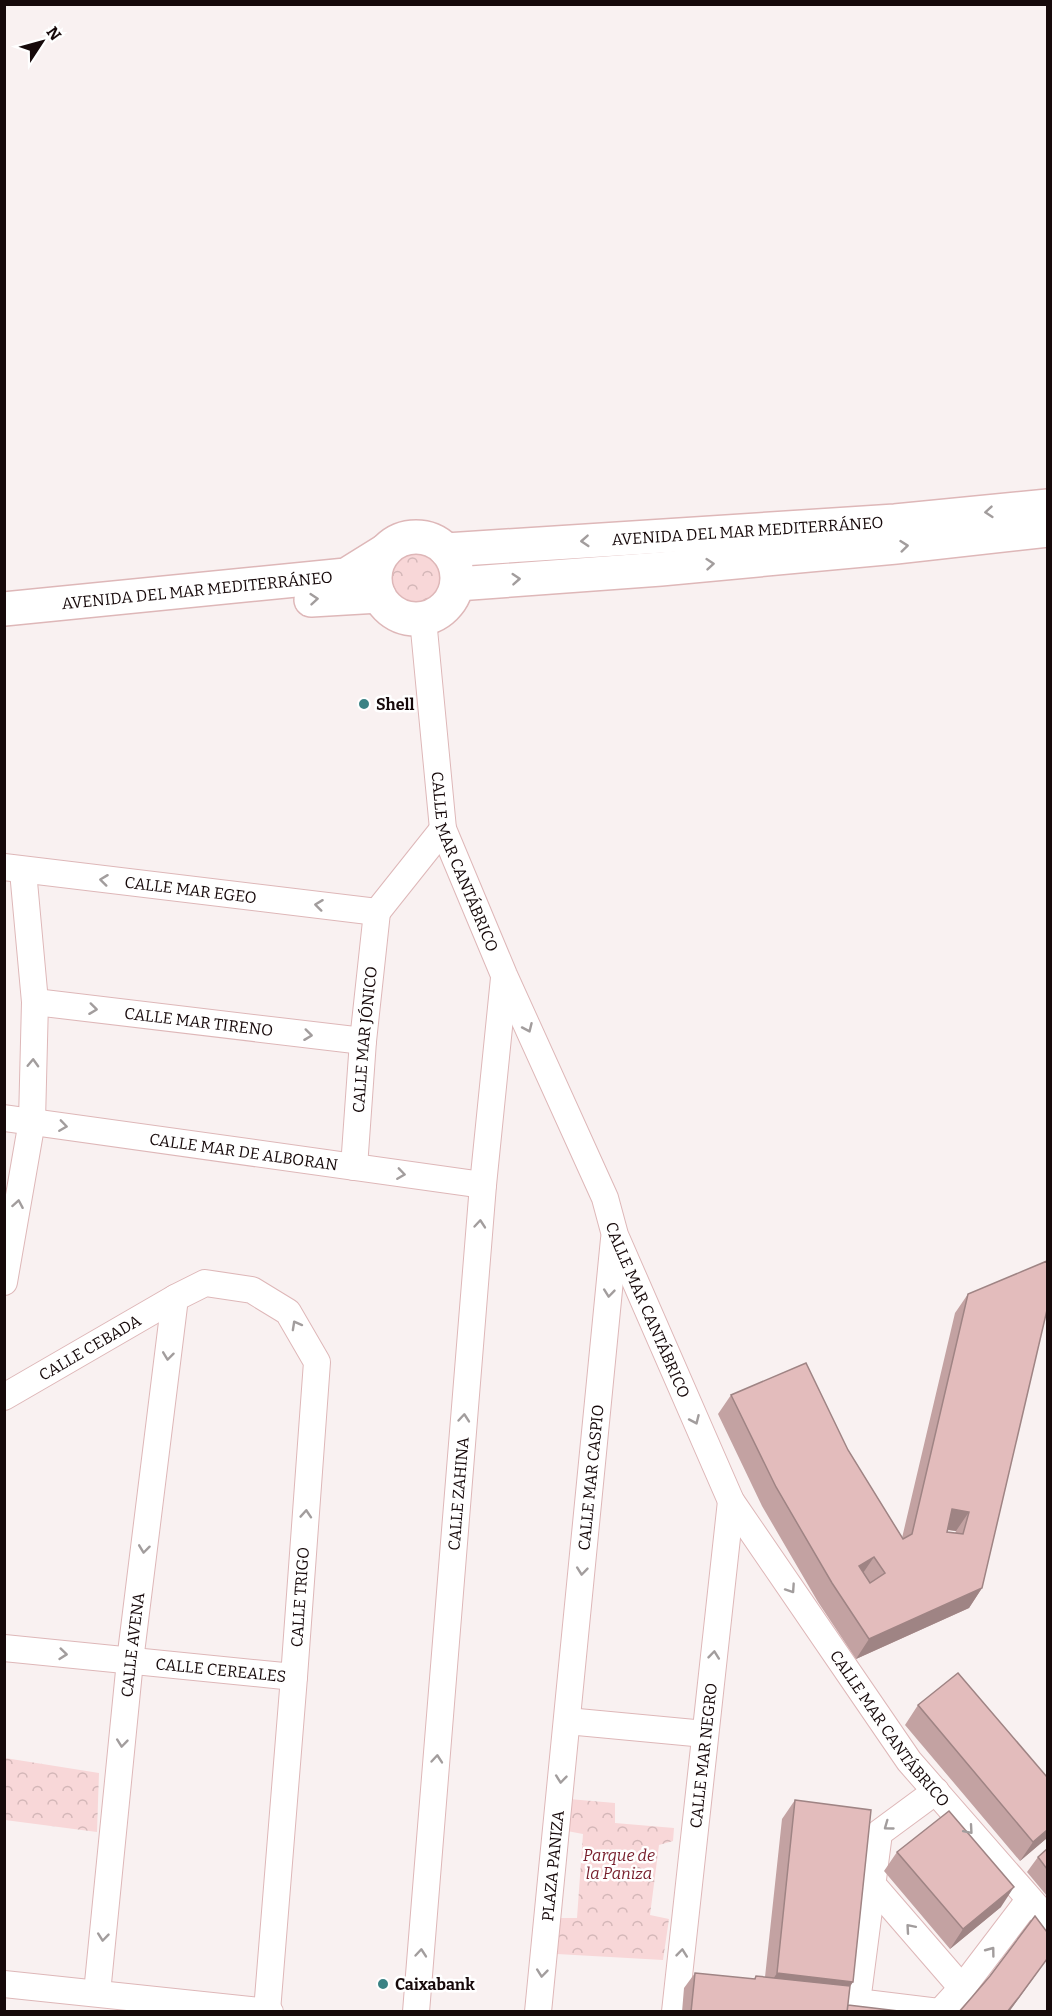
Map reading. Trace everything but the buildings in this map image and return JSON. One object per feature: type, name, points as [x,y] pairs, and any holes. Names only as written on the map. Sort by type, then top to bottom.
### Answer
[{"type":"main road","name":"AVENIDA DEL MAR MEDITERRÁNEO","points":[[447,550],[896,521],[1047,506]]},
{"type":"main road","name":"AVENIDA DEL MAR MEDITERRÁNEO","points":[[458,584],[661,569],[1047,530]]},
{"type":"main road","points":[[407,537],[422,537],[435,541],[447,550],[455,566],[458,584],[446,607],[435,615],[423,619],[410,619],[397,615],[386,607],[375,585],[375,573],[383,552],[394,543],[407,537]]},
{"type":"main road","name":"AVENIDA DEL MAR MEDITERRÁNEO","points":[[4,609],[346,575],[383,552]]},
{"type":"main road","name":"AVENIDA DEL MAR MEDITERRÁNEO","points":[[4,628],[348,596],[379,596]]},
{"type":"street","name":"CALLE MAR CANTÁBRICO","points":[[423,619],[442,829],[504,975],[605,1198],[615,1235],[731,1501],[909,1761],[1047,1920]]},
{"type":"street","points":[[377,912],[442,829]]},
{"type":"street","points":[[4,1282],[32,1121],[35,1002],[14,869]]},
{"type":"street","name":"CALLE MAR EGEO","points":[[14,869],[377,912]]},
{"type":"street","name":"CALLE MAR JÓNICO","points":[[354,1167],[363,1041],[377,912]]},
{"type":"street","name":"CALLE ZAHINA","points":[[416,2012],[483,1185],[504,975]]},
{"type":"street","name":"CALLE MAR TIRENO","points":[[35,1002],[363,1041]]},
{"type":"street","name":"CALLE MAR DE ALBORAN","points":[[4,1118],[483,1185]]},
{"type":"street","name":"CALLE MAR CASPIO","points":[[567,1721],[615,1235]]},
{"type":"street","name":"CALLE TRIGO","points":[[175,1298],[205,1283],[252,1290],[288,1312],[317,1362],[268,2011]]},
{"type":"street","name":"CALLE CEBADA","points":[[4,1397],[175,1298]]},
{"type":"street","name":"CALLE AVENA","points":[[97,1994],[130,1661],[175,1298]]},
{"type":"street","name":"CALLE MAR NEGRO","points":[[675,2012],[731,1501]]},
{"type":"street","name":"CALLE CEREALES","points":[[4,1648],[294,1677]]},
{"type":"street","points":[[567,1721],[705,1734]]},
{"type":"street","name":"PLAZA PANIZA","points":[[538,2012],[567,1721]]},
{"type":"street","points":[[936,1791],[879,1833],[857,2002],[939,2012],[962,1988],[1029,1900]]},
{"type":"street","points":[[872,1884],[962,1988]]},
{"type":"street","points":[[4,1984],[41,2000],[97,1994],[268,2011]]},
{"type":"green space","points":[[410,548],[422,548],[438,557],[445,567],[447,579],[445,591],[438,601],[422,610],[410,610],[399,605],[390,596],[385,585],[385,573],[390,562],[399,553]]},
{"type":"green space","points":[[5,1758],[99,1773],[97,1832],[5,1820]]},
{"type":"green space","name":"Parque de la Paniza","points":[[569,1799],[615,1803],[615,1823],[674,1828],[673,1841],[659,1845],[650,1915],[669,1919],[663,1960],[557,1954],[558,1918],[577,1918],[583,1834],[567,1831]]},
{"type":"place","name":"Shell","points":[[364,704]]},
{"type":"place","name":"Caixabank","points":[[383,1984]]}]
